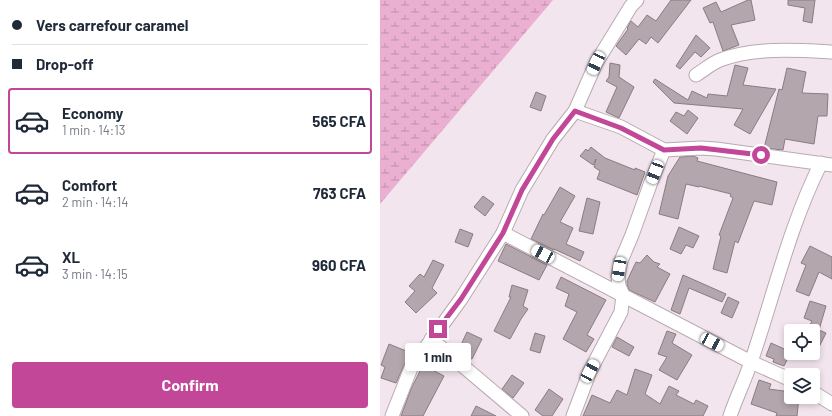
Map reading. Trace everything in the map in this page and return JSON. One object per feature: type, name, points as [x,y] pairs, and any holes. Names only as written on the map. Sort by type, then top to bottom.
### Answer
[{"type":"street","points":[[392,416],[411,368],[461,299],[503,233],[522,190],[553,139],[575,111],[596,63],[631,6],[637,0]]},
{"type":"street","points":[[696,74],[720,60],[741,55],[782,49],[832,52]]},
{"type":"street","points":[[575,111],[621,128],[664,150],[701,148],[716,149],[826,164],[807,191],[786,248],[751,362],[730,416]]},
{"type":"street","points":[[573,416],[590,371],[621,312],[623,295],[619,286],[618,277],[621,261],[664,150]]},
{"type":"street","points":[[503,233],[751,362],[784,377]]},
{"type":"street","points":[[431,339],[522,416]]},
{"type":"street","points":[[820,396],[832,404]]},
{"type":"green space","points":[[380,0],[553,0],[380,204]]},
{"type":"building","points":[[671,0],[691,0],[658,43],[651,37],[646,44],[639,39],[626,55],[616,46],[628,29],[627,28],[631,21],[638,27],[647,15],[656,21]]},
{"type":"building","points":[[751,0],[755,20],[731,25],[739,45],[723,51],[713,22],[710,23],[703,8],[716,2],[721,12]]},
{"type":"building","points":[[788,0],[815,0],[812,23],[803,21],[805,8],[788,5]]},
{"type":"building","points":[[696,35],[710,48],[701,57],[695,52],[680,69],[676,66]]},
{"type":"building","points":[[610,63],[620,65],[619,77],[634,87],[619,118],[606,112],[617,87],[606,81],[609,77]]},
{"type":"building","points":[[735,65],[748,68],[743,85],[776,89],[750,134],[734,125],[743,109],[674,103],[653,82],[655,79],[688,100],[692,91],[707,98],[708,94],[727,96]]},
{"type":"building","points":[[787,68],[806,72],[802,93],[828,94],[827,116],[818,116],[814,144],[785,139],[783,150],[764,148],[779,89],[782,90]]},
{"type":"building","points":[[536,92],[546,96],[541,111],[530,107]]},
{"type":"building","points":[[688,110],[698,118],[687,134],[670,121],[676,112],[684,116]]},
{"type":"building","points":[[591,147],[605,158],[635,170],[635,168],[645,172],[637,195],[597,179],[600,171],[594,167],[596,159],[593,165],[580,156],[586,149],[588,151]]},
{"type":"building","points":[[693,156],[698,158],[697,161],[777,182],[772,205],[754,201],[738,243],[735,241],[727,273],[713,269],[721,236],[719,235],[733,198],[730,196],[731,194],[686,184],[678,219],[659,214],[668,176],[680,157]]},
{"type":"building","points":[[560,187],[575,196],[560,222],[573,228],[566,244],[584,252],[580,261],[531,239],[543,214],[544,215]]},
{"type":"building","points":[[483,196],[494,204],[485,216],[474,207]]},
{"type":"building","points":[[587,198],[600,202],[593,234],[579,231]]},
{"type":"building","points":[[679,227],[699,236],[693,248],[686,245],[681,254],[670,249]]},
{"type":"building","points":[[460,229],[473,234],[468,247],[455,242]]},
{"type":"building","points":[[506,244],[547,265],[539,280],[498,261]]},
{"type":"building","points":[[810,246],[832,257],[832,279],[819,272],[809,296],[796,291],[806,265],[801,263]]},
{"type":"building","points":[[647,255],[654,262],[660,264],[657,267],[670,274],[655,302],[629,290],[627,284],[636,262],[640,263]]},
{"type":"building","points":[[433,260],[444,265],[432,288],[437,293],[416,313],[405,302],[415,291],[409,286],[420,274],[424,277]]},
{"type":"building","points":[[683,275],[726,294],[722,302],[689,288],[680,314],[671,310]]},
{"type":"building","points":[[561,277],[606,300],[587,335],[594,339],[586,352],[563,339],[577,312],[565,306],[569,294],[556,288]]},
{"type":"building","points":[[512,285],[528,290],[523,306],[528,309],[510,339],[494,331],[511,297],[509,297]]},
{"type":"building","points":[[728,297],[739,302],[732,318],[721,313]]},
{"type":"building","points":[[810,301],[826,306],[820,327],[820,324],[810,324],[812,321],[804,318]]},
{"type":"building","points":[[820,330],[826,333],[820,345]]},
{"type":"building","points":[[667,331],[676,334],[672,343],[692,355],[677,380],[659,370],[667,357],[658,354]]},
{"type":"building","points":[[467,332],[482,339],[472,359],[458,351]]},
{"type":"building","points":[[535,333],[545,336],[540,353],[530,350]]},
{"type":"building","points":[[617,337],[634,347],[629,356],[612,347]]},
{"type":"building","points":[[771,343],[784,349],[784,360],[787,360],[784,366],[773,362],[774,359],[766,356]]},
{"type":"building","points":[[389,344],[411,353],[396,383],[381,378],[385,367],[381,365]]},
{"type":"building","points":[[423,365],[444,376],[423,416],[401,416],[411,389]]},
{"type":"building","points":[[635,369],[652,375],[645,394],[660,404],[669,386],[679,391],[676,395],[694,404],[696,400],[708,406],[703,416],[583,416],[592,395],[610,403],[617,390],[627,395]]},
{"type":"building","points":[[512,375],[524,383],[513,398],[502,389]]},
{"type":"building","points":[[759,380],[771,384],[769,389],[784,391],[784,404],[798,404],[797,416],[776,416],[777,413],[751,404]]},
{"type":"building","points":[[549,389],[563,399],[552,416],[543,416],[535,410]]},
{"type":"building","points":[[476,406],[496,416],[471,416]]},
{"type":"route","points":[[438,329],[461,299],[503,233],[522,190],[553,139],[575,111],[621,128],[664,150],[701,148],[761,155]]}]
